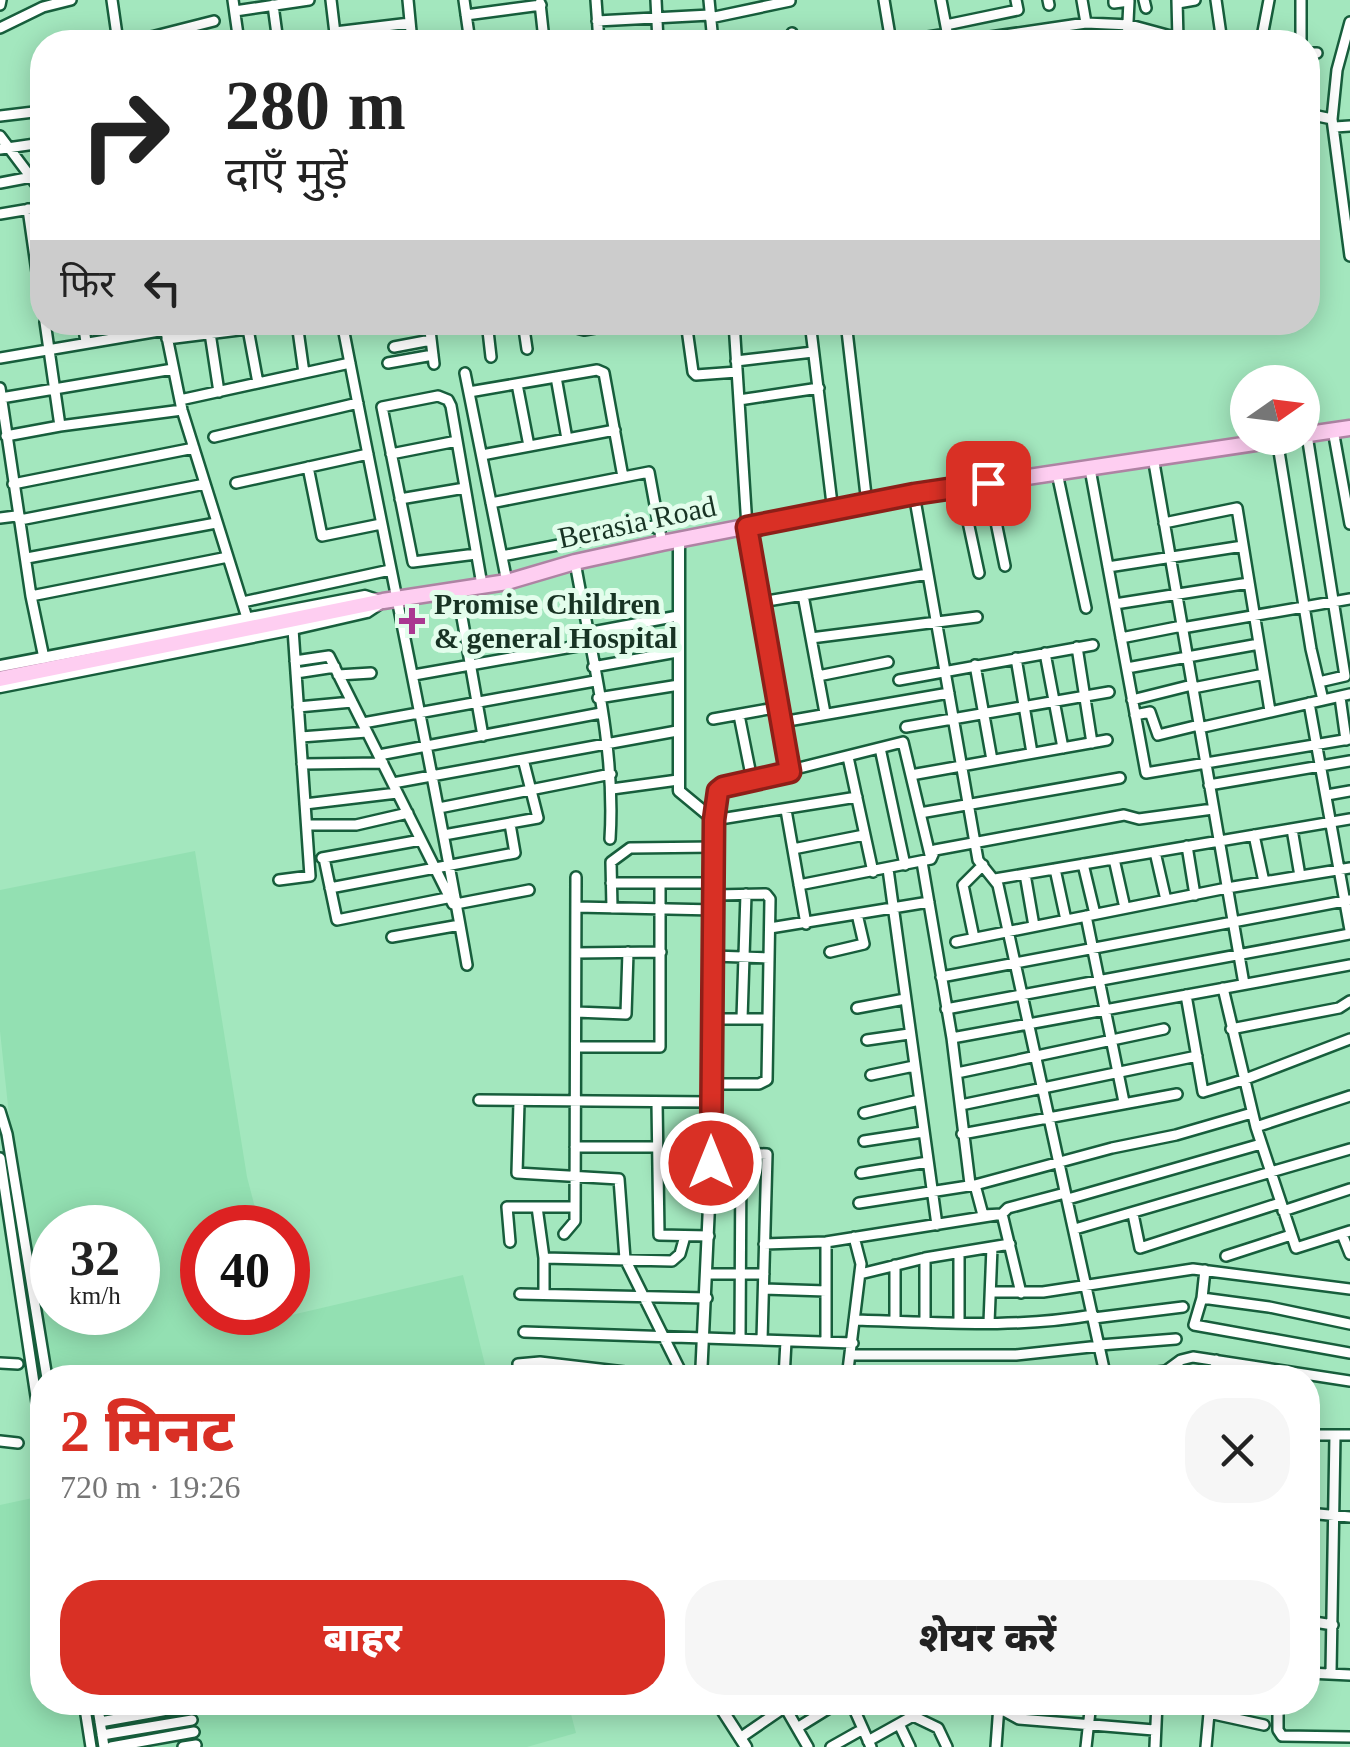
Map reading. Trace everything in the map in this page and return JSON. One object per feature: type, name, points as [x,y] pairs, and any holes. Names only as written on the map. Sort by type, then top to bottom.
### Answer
[{"type":"main road","points":[[1320,432],[1350,428]]},
{"type":"main road","name":"Berasia Road","points":[[0,678],[390,600],[507,582],[662,543],[914,494],[1230,446]]},
{"type":"street","points":[[0,28],[43,7],[71,0]]},
{"type":"street","points":[[112,0],[116,30]]},
{"type":"street","points":[[234,6],[273,6],[309,0]]},
{"type":"street","points":[[331,0],[334,30]]},
{"type":"street","points":[[408,0],[411,30]]},
{"type":"street","points":[[464,0],[468,30]]},
{"type":"street","points":[[596,0],[598,30]]},
{"type":"street","points":[[656,0],[658,30]]},
{"type":"street","points":[[709,0],[712,30]]},
{"type":"street","points":[[884,0],[891,30]]},
{"type":"street","points":[[941,0],[948,30]]},
{"type":"street","points":[[983,0],[986,15]]},
{"type":"street","points":[[960,30],[986,15],[1018,10],[1016,0]]},
{"type":"street","points":[[1082,0],[1086,23]]},
{"type":"street","points":[[1114,0],[1128,1],[1129,30]]},
{"type":"street","points":[[1178,30],[1178,2],[1195,0]]},
{"type":"street","points":[[1216,0],[1220,30]]},
{"type":"street","points":[[1263,30],[1269,0]]},
{"type":"street","points":[[1301,0],[1301,30]]},
{"type":"street","points":[[598,22],[710,17],[790,1]]},
{"type":"street","points":[[466,16],[540,2],[543,30]]},
{"type":"street","points":[[273,6],[276,30]]},
{"type":"street","points":[[998,13],[1001,30]]},
{"type":"street","points":[[185,30],[214,21]]},
{"type":"street","points":[[372,30],[410,23]]},
{"type":"street","points":[[1037,30],[1086,23],[1130,25],[1146,30]]},
{"type":"street","points":[[1349,24],[1337,70],[1334,123],[1346,185],[1350,256]]},
{"type":"street","points":[[1337,70],[1350,70]]},
{"type":"street","points":[[0,116],[30,112]]},
{"type":"street","points":[[1320,118],[1350,126]]},
{"type":"street","points":[[0,136],[5,149],[30,170]]},
{"type":"street","points":[[5,149],[30,145]]},
{"type":"street","points":[[0,183],[30,177]]},
{"type":"street","points":[[0,214],[28,209],[30,223]]},
{"type":"street","points":[[46,335],[60,426]]},
{"type":"street","points":[[85,335],[86,342]]},
{"type":"street","points":[[0,358],[136,335]]},
{"type":"street","points":[[166,335],[181,405],[248,621]]},
{"type":"street","points":[[176,335],[196,335]]},
{"type":"street","points":[[210,335],[219,392]]},
{"type":"street","points":[[249,335],[258,383]]},
{"type":"street","points":[[299,335],[304,373]]},
{"type":"street","points":[[344,335],[390,570],[390,600],[414,675],[467,965]]},
{"type":"street","points":[[388,363],[434,359],[430,335]]},
{"type":"street","points":[[488,335],[491,357]]},
{"type":"street","points":[[525,335],[528,349]]},
{"type":"street","points":[[688,335],[693,372],[813,352]]},
{"type":"street","points":[[735,335],[747,527],[790,772]]},
{"type":"street","points":[[811,335],[833,512]]},
{"type":"street","points":[[848,335],[867,504]]},
{"type":"street","points":[[394,347],[431,340]]},
{"type":"street","points":[[6,436],[181,405],[219,392],[350,364]]},
{"type":"street","points":[[1,398],[173,369]]},
{"type":"street","points":[[469,392],[597,370],[604,373],[623,477]]},
{"type":"street","points":[[465,373],[507,582]]},
{"type":"street","points":[[556,377],[567,439]]},
{"type":"street","points":[[517,384],[529,446]]},
{"type":"street","points":[[0,388],[4,450],[44,658]]},
{"type":"street","points":[[739,400],[819,388]]},
{"type":"street","points":[[476,554],[413,562],[382,411],[385,406],[444,396],[451,406],[482,586]]},
{"type":"street","points":[[214,437],[358,403]]},
{"type":"street","points":[[482,456],[615,430]]},
{"type":"street","points":[[1333,430],[1350,524]]},
{"type":"street","points":[[391,454],[457,440]]},
{"type":"street","points":[[0,480],[13,481],[194,448]]},
{"type":"street","points":[[236,483],[368,454]]},
{"type":"street","points":[[1285,455],[1323,700]]},
{"type":"street","points":[[1308,455],[1345,676],[1319,682]]},
{"type":"street","points":[[1153,457],[1244,984]]},
{"type":"street","points":[[308,467],[322,536],[381,524]]},
{"type":"street","points":[[1090,468],[1126,668],[1135,716],[1146,774],[1348,739],[1345,695],[1158,734],[1150,712],[1135,716]]},
{"type":"street","points":[[491,503],[649,472],[662,543]]},
{"type":"street","points":[[1057,473],[1086,608]]},
{"type":"street","points":[[988,483],[1005,566]]},
{"type":"street","points":[[20,520],[204,484]]},
{"type":"street","points":[[400,499],[465,488]]},
{"type":"street","points":[[961,489],[979,573]]},
{"type":"street","points":[[914,494],[978,860],[996,879],[1105,1365]]},
{"type":"street","points":[[1164,523],[1237,508],[1270,711]]},
{"type":"street","points":[[967,519],[994,513]]},
{"type":"street","points":[[0,518],[16,516],[20,520]]},
{"type":"street","points":[[27,558],[216,523]]},
{"type":"street","points":[[502,556],[659,524]]},
{"type":"street","points":[[679,540],[679,791],[714,820],[856,797]]},
{"type":"street","points":[[1108,567],[1243,546]]},
{"type":"street","points":[[31,596],[228,558]]},
{"type":"street","points":[[575,562],[607,742],[612,789],[610,839]]},
{"type":"street","points":[[243,602],[390,570]]},
{"type":"street","points":[[761,602],[928,574]]},
{"type":"street","points":[[1115,604],[1249,583]]},
{"type":"street","points":[[457,589],[482,736]]},
{"type":"street","points":[[0,666],[365,596],[390,600]]},
{"type":"street","points":[[803,596],[825,713]]},
{"type":"street","points":[[1121,638],[1350,599]]},
{"type":"street","points":[[0,687],[293,629],[367,612],[390,600]]},
{"type":"street","points":[[414,675],[678,616]]},
{"type":"street","points":[[811,638],[977,617]]},
{"type":"street","points":[[279,880],[310,876],[293,629]]},
{"type":"street","points":[[1126,668],[1260,644]]},
{"type":"street","points":[[899,680],[1093,645]]},
{"type":"street","points":[[1077,648],[1092,742]]},
{"type":"street","points":[[593,667],[677,652]]},
{"type":"street","points":[[1045,653],[1063,748]]},
{"type":"street","points":[[294,662],[330,656],[454,902]]},
{"type":"street","points":[[1016,658],[1032,753]]},
{"type":"street","points":[[818,676],[888,662]]},
{"type":"street","points":[[974,665],[992,760]]},
{"type":"street","points":[[296,673],[370,673]]},
{"type":"street","points":[[1132,700],[1264,674]]},
{"type":"street","points":[[301,737],[595,682]]},
{"type":"street","points":[[598,698],[678,685]]},
{"type":"street","points":[[906,726],[1109,692]]},
{"type":"street","points":[[782,722],[949,693]]},
{"type":"street","points":[[298,707],[352,702]]},
{"type":"street","points":[[946,1009],[1350,932],[1345,869],[1309,703]]},
{"type":"street","points":[[714,719],[780,707]]},
{"type":"street","points":[[302,764],[381,759],[601,713]]},
{"type":"street","points":[[739,715],[752,780]]},
{"type":"street","points":[[305,804],[678,731]]},
{"type":"street","points":[[911,775],[1107,740]]},
{"type":"street","points":[[702,1365],[711,1152],[714,820],[719,788],[904,742],[920,812],[929,902],[972,1185],[983,1215],[1002,1214]]},
{"type":"street","points":[[880,748],[904,865]]},
{"type":"street","points":[[848,757],[873,872]]},
{"type":"street","points":[[444,836],[538,818],[524,760]]},
{"type":"street","points":[[1209,784],[1350,761]]},
{"type":"street","points":[[439,808],[611,774]]},
{"type":"street","points":[[920,812],[1120,778]]},
{"type":"street","points":[[612,789],[678,780]]},
{"type":"street","points":[[1326,794],[1350,791]]},
{"type":"street","points":[[799,886],[927,861],[935,850],[1124,815],[1139,819],[1213,808]]},
{"type":"street","points":[[786,810],[806,924]]},
{"type":"street","points":[[307,825],[356,824],[408,813]]},
{"type":"street","points":[[996,879],[1350,819]]},
{"type":"street","points":[[330,888],[516,853],[510,824]]},
{"type":"street","points":[[1292,828],[1300,876]]},
{"type":"street","points":[[793,849],[864,835]]},
{"type":"street","points":[[1254,835],[1264,882]]},
{"type":"street","points":[[309,860],[421,840]]},
{"type":"street","points":[[1187,846],[1195,895]]},
{"type":"street","points":[[612,908],[611,862],[627,849],[714,847]]},
{"type":"street","points":[[1156,852],[1166,900]]},
{"type":"street","points":[[324,858],[336,920],[529,890]]},
{"type":"street","points":[[1114,859],[1125,908]]},
{"type":"street","points":[[1083,864],[1093,947],[1124,1102]]},
{"type":"street","points":[[974,938],[963,884],[983,865]]},
{"type":"street","points":[[888,869],[937,1225]]},
{"type":"street","points":[[1055,869],[1066,920]]},
{"type":"street","points":[[956,942],[1227,888],[1345,869]]},
{"type":"street","points":[[1025,874],[1034,926]]},
{"type":"street","points":[[564,1234],[575,1222],[576,877]]},
{"type":"street","points":[[612,883],[660,883],[770,896],[767,1080],[760,1084],[712,1084]]},
{"type":"street","points":[[576,1047],[660,1046],[660,883]]},
{"type":"street","points":[[742,1019],[746,894]]},
{"type":"street","points":[[942,977],[1348,900]]},
{"type":"street","points":[[770,928],[929,902]]},
{"type":"street","points":[[576,907],[714,910]]},
{"type":"street","points":[[830,952],[864,944],[857,914]]},
{"type":"street","points":[[392,937],[460,925]]},
{"type":"street","points":[[576,952],[661,952]]},
{"type":"street","points":[[576,1012],[626,1014],[628,952]]},
{"type":"street","points":[[713,956],[769,958]]},
{"type":"street","points":[[952,1038],[1350,965]]},
{"type":"street","points":[[1222,988],[1252,1113],[1296,1248],[1346,1232],[1350,1254]]},
{"type":"street","points":[[1186,995],[1204,1092],[1350,1039]]},
{"type":"street","points":[[857,1008],[905,1000]]},
{"type":"street","points":[[1231,1029],[1338,1008],[1350,1001]]},
{"type":"street","points":[[712,1019],[768,1020]]},
{"type":"street","points":[[956,1073],[1164,1029]]},
{"type":"street","points":[[867,1040],[908,1034]]},
{"type":"street","points":[[960,1105],[1197,1056]]},
{"type":"street","points":[[871,1075],[914,1066]]},
{"type":"street","points":[[962,1134],[1177,1094]]},
{"type":"street","points":[[1256,1127],[1350,1096]]},
{"type":"street","points":[[479,1100],[711,1102]]},
{"type":"street","points":[[864,1113],[918,1100]]},
{"type":"street","points":[[519,1102],[516,1173],[618,1180],[625,1260],[677,1365]]},
{"type":"street","points":[[657,1102],[659,1236],[709,1236]]},
{"type":"street","points":[[0,1112],[30,1273]]},
{"type":"street","points":[[860,1203],[972,1185],[1252,1113]]},
{"type":"street","points":[[864,1140],[924,1132]]},
{"type":"street","points":[[764,1244],[826,1242],[1002,1214],[1008,1208],[1261,1144]]},
{"type":"street","points":[[575,1147],[656,1147]]},
{"type":"street","points":[[1076,1229],[1350,1148]]},
{"type":"street","points":[[711,1152],[767,1154],[762,1340]]},
{"type":"street","points":[[740,1339],[741,1153]]},
{"type":"street","points":[[0,1158],[32,1365]]},
{"type":"street","points":[[860,1173],[928,1162]]},
{"type":"street","points":[[1133,1214],[1140,1248],[1350,1188]]},
{"type":"street","points":[[510,1242],[507,1207],[575,1207]]},
{"type":"street","points":[[537,1207],[544,1294]]},
{"type":"street","points":[[1002,1214],[1021,1293]]},
{"type":"street","points":[[1226,1256],[1291,1235]]},
{"type":"street","points":[[544,1258],[672,1261],[680,1254],[685,1236]]},
{"type":"street","points":[[850,1365],[861,1264],[854,1237]]},
{"type":"street","points":[[826,1242],[826,1342]]},
{"type":"street","points":[[860,1274],[924,1258],[1010,1244]]},
{"type":"street","points":[[988,1323],[992,1247]]},
{"type":"street","points":[[958,1323],[959,1253]]},
{"type":"street","points":[[924,1258],[926,1322]]},
{"type":"street","points":[[895,1265],[895,1321]]},
{"type":"street","points":[[1205,1270],[1194,1324],[1350,1353]]},
{"type":"street","points":[[992,1292],[1021,1293],[1205,1270],[1350,1289]]},
{"type":"street","points":[[708,1274],[764,1274]]},
{"type":"street","points":[[764,1290],[826,1292]]},
{"type":"street","points":[[520,1294],[706,1298]]},
{"type":"street","points":[[1202,1298],[1350,1324]]},
{"type":"street","points":[[854,1320],[1059,1321],[1183,1307]]},
{"type":"street","points":[[524,1332],[853,1343]]},
{"type":"street","points":[[40,1335],[44,1365]]},
{"type":"street","points":[[852,1355],[1016,1355],[1176,1339]]},
{"type":"street","points":[[785,1365],[786,1341]]},
{"type":"street","points":[[1176,1365],[1187,1358],[1246,1365]]},
{"type":"street","points":[[1215,1365],[1216,1360]]},
{"type":"street","points":[[0,1362],[18,1364]]},
{"type":"street","points":[[518,1364],[566,1365]]},
{"type":"street","points":[[1320,1377],[1350,1382]]},
{"type":"street","points":[[1320,1434],[1350,1435]]},
{"type":"street","points":[[1331,1672],[1335,1435]]},
{"type":"street","points":[[0,1441],[18,1443]]},
{"type":"street","points":[[1320,1514],[1350,1517]]},
{"type":"street","points":[[1320,1623],[1333,1625]]},
{"type":"street","points":[[1320,1672],[1350,1676]]},
{"type":"street","points":[[86,1715],[91,1747]]},
{"type":"street","points":[[99,1715],[107,1747],[149,1744],[194,1732]]},
{"type":"street","points":[[100,1722],[138,1715]]},
{"type":"street","points":[[144,1715],[149,1744]]},
{"type":"street","points":[[725,1715],[743,1742],[773,1715]]},
{"type":"street","points":[[790,1715],[808,1747]]},
{"type":"street","points":[[797,1728],[818,1715]]},
{"type":"street","points":[[857,1715],[869,1744],[914,1716],[938,1728],[947,1747]]},
{"type":"street","points":[[996,1747],[998,1715]]},
{"type":"street","points":[[1013,1715],[1019,1719],[1154,1730]]},
{"type":"street","points":[[1086,1747],[1090,1715]]},
{"type":"street","points":[[1155,1747],[1156,1715]]},
{"type":"street","points":[[1208,1715],[1206,1746],[1218,1747]]},
{"type":"street","points":[[1232,1715],[1264,1725]]},
{"type":"street","points":[[1278,1715],[1282,1736],[1350,1737]]},
{"type":"street","points":[[102,1736],[192,1720]]},
{"type":"street","points":[[898,1724],[910,1747]]},
{"type":"street","points":[[831,1747],[863,1730]]},
{"type":"street","points":[[184,1747],[196,1744]]},
{"type":"shaded area","points":[[195,851],[254,1205],[180,1205],[180,1335],[310,1335],[310,1311],[463,1275],[485,1365],[36,1365],[32,1335],[160,1335],[160,1205],[30,1205],[30,1312],[0,1031],[0,890]]},
{"type":"shaded area","points":[[30,1499],[30,1715],[571,1715],[576,1733],[527,1747],[0,1747],[0,1505]]},
{"type":"place","name":"Promise Children & general Hospital","points":[[412,621]]},
{"type":"route","points":[[711,1163],[714,820],[718,791],[790,772],[747,527],[988,483]]}]
